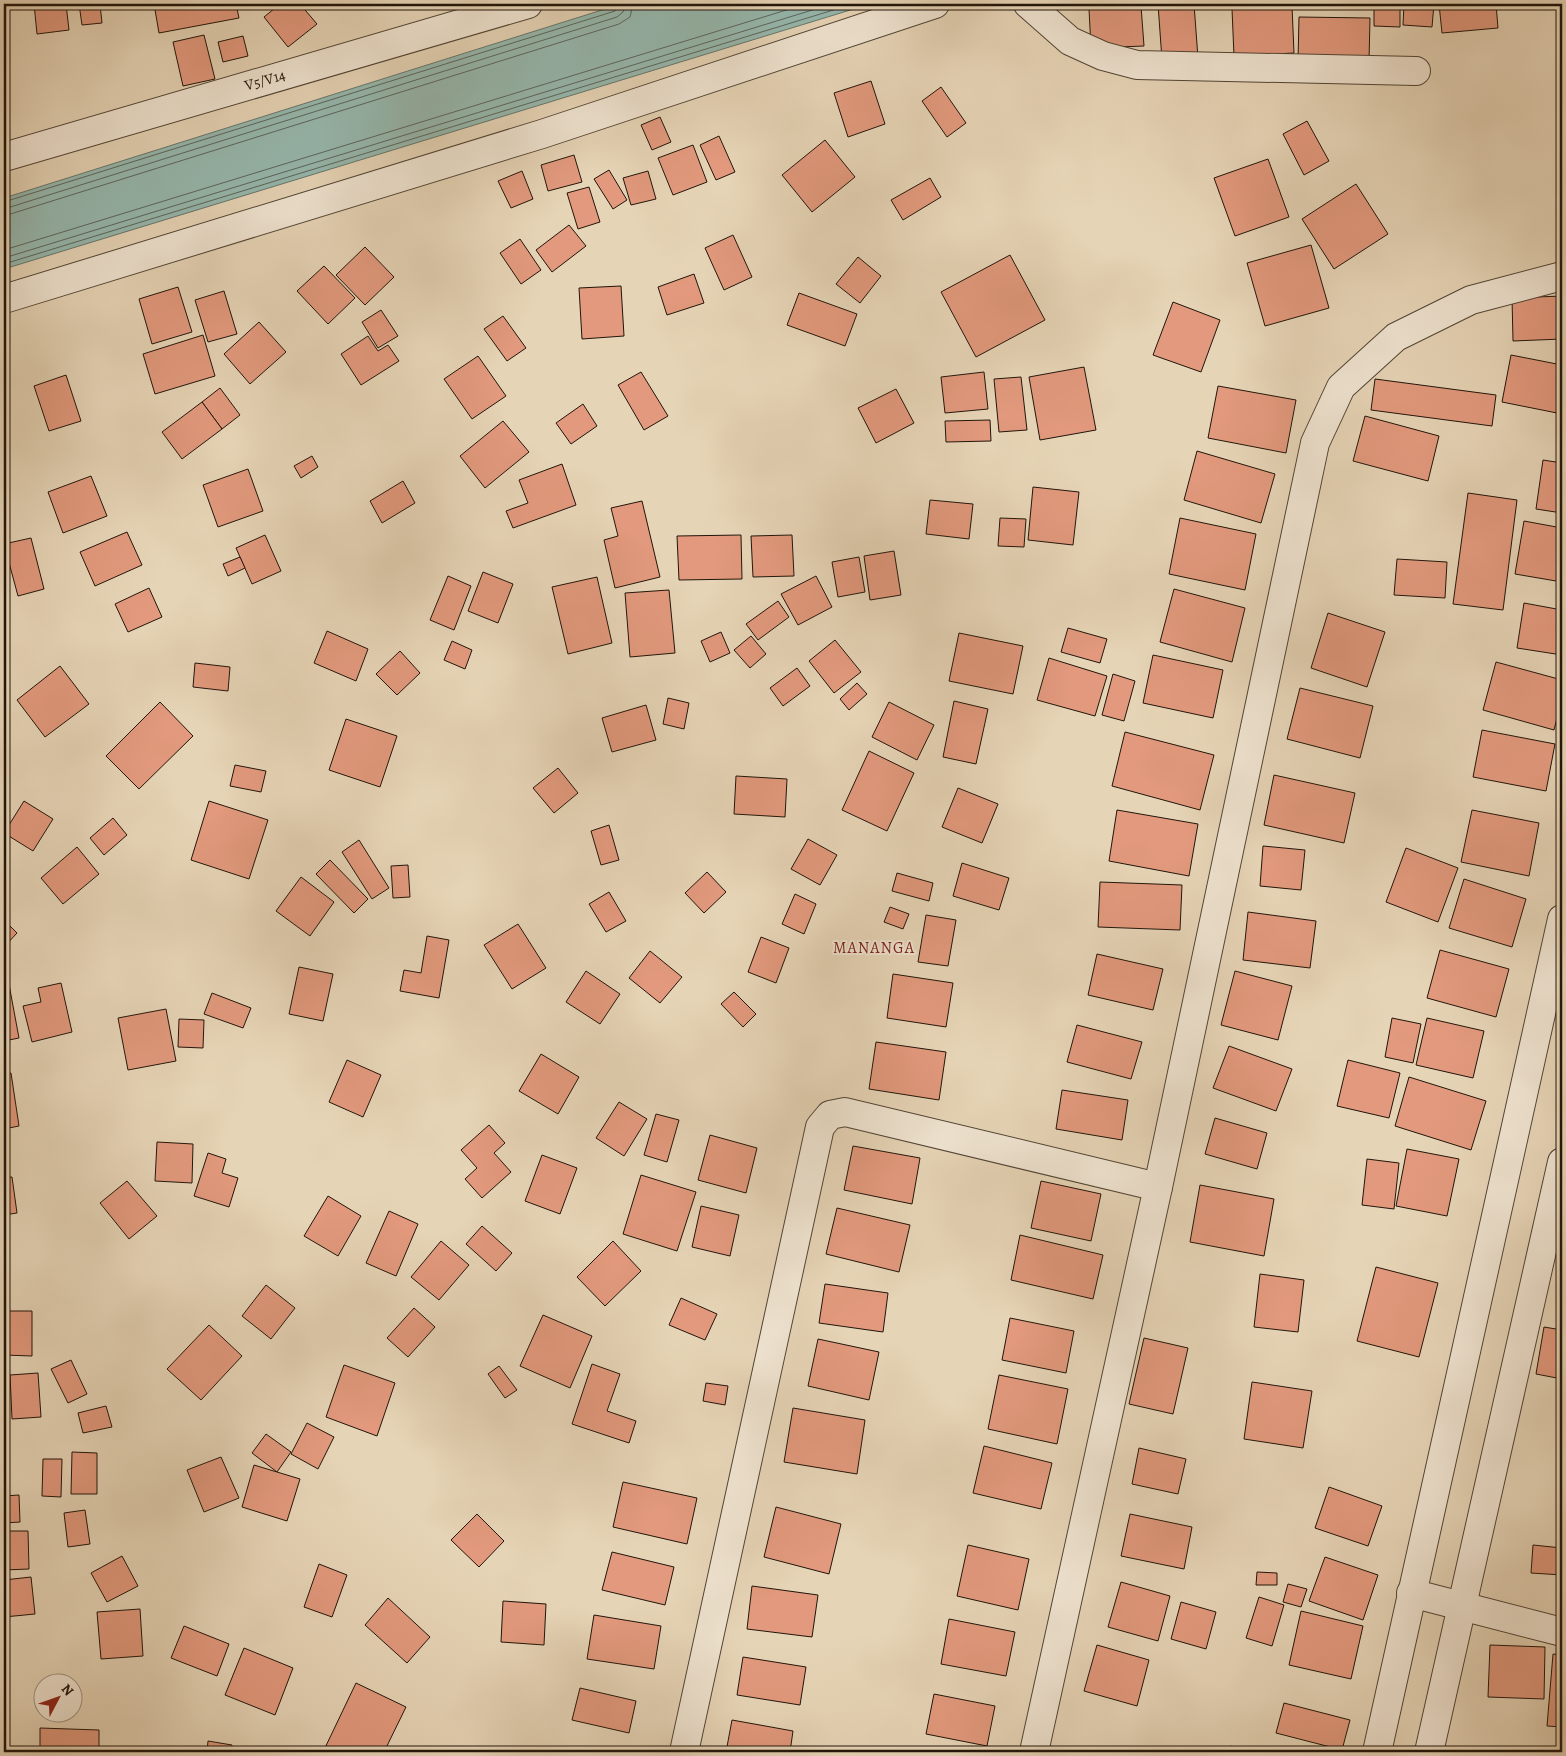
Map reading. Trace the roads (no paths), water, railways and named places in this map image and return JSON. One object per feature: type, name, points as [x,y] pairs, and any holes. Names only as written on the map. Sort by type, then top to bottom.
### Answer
[{"type":"street","name":"V5/V14","points":[[4,157],[528,4]]},
{"type":"street","points":[[4,299],[542,134],[935,4]]},
{"type":"street","points":[[1028,4],[1070,41],[1103,56],[1137,64],[1416,71]]},
{"type":"street","points":[[1034,1752],[1158,1187],[1315,443],[1341,387],[1396,337],[1471,300],[1562,276]]},
{"type":"street","points":[[1377,1752],[1562,919]]},
{"type":"street","points":[[684,1752],[820,1127],[830,1115],[845,1112],[1158,1187]]},
{"type":"street","points":[[1429,1752],[1562,1162]]},
{"type":"street","points":[[1411,1593],[1562,1632]]},
{"type":"water","points":[[621,4],[870,4],[4,269],[4,198]]},
{"type":"district","name":"MANANGA","points":[[874,947]]}]
